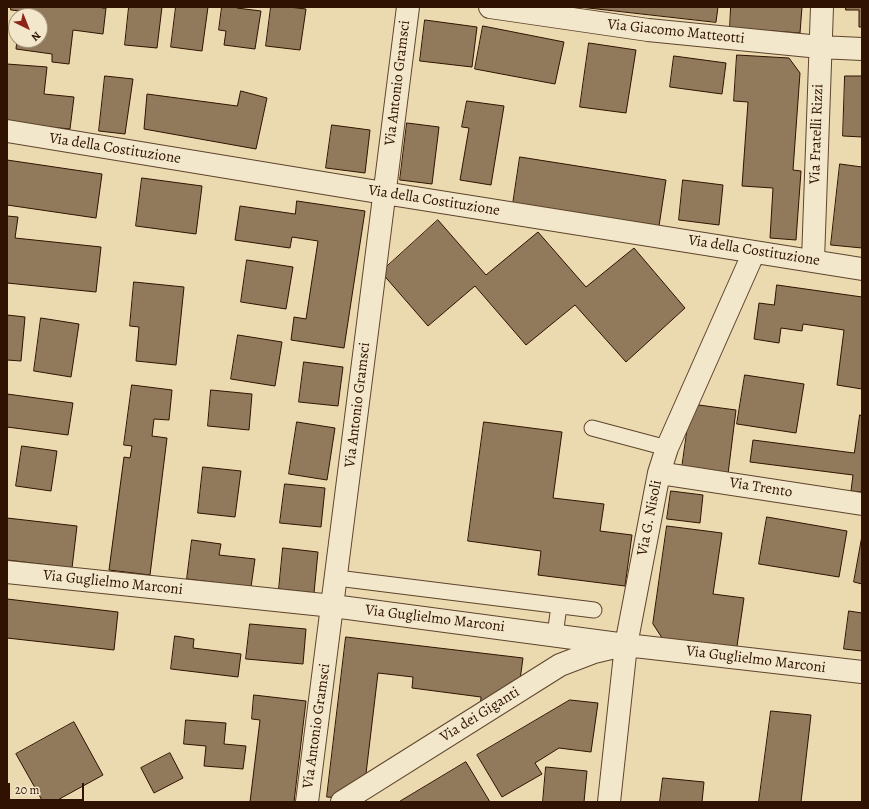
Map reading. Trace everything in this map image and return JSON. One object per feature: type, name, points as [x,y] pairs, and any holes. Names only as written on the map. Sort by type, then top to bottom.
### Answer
[{"type":"street","name":"Via Antonio Gramsci","points":[[307,802],[337,578],[408,7]]},
{"type":"street","name":"Via Giacomo Matteotti","points":[[490,7],[648,30],[820,47],[862,49]]},
{"type":"street","name":"Via Fratelli Rizzi","points":[[812,260],[822,7]]},
{"type":"street","name":"Via della Costituzione","points":[[7,131],[862,269]]},
{"type":"street","name":"Via G. Nisoli","points":[[608,802],[626,645],[659,473],[666,448],[754,252]]},
{"type":"street","name":"Via Trento","points":[[659,473],[862,504]]},
{"type":"street","name":"Via Guglielmo Marconi","points":[[7,572],[333,606],[626,645],[862,672]]},
{"type":"street","name":"Via dei Giganti","points":[[342,802],[560,665],[594,652],[626,645]]},
{"type":"lane","points":[[592,428],[666,448]]},
{"type":"lane","points":[[337,578],[594,610]]},
{"type":"lane","points":[[555,635],[559,606]]},
{"type":"building","points":[[102,7],[106,8],[103,34],[73,30],[69,64],[52,62],[52,54],[16,49],[48,48],[48,8],[11,8]]},
{"type":"building","points":[[129,7],[162,7],[157,48],[125,45]]},
{"type":"building","points":[[176,7],[208,7],[202,51],[171,47]]},
{"type":"building","points":[[222,7],[237,7],[261,11],[255,49],[224,45],[226,31],[219,30]]},
{"type":"building","points":[[271,7],[306,9],[300,50],[266,46]]},
{"type":"building","points":[[580,7],[718,7],[716,22]]},
{"type":"building","points":[[731,7],[802,7],[800,33],[730,28]]},
{"type":"building","points":[[846,7],[862,7],[862,27],[859,27],[859,10],[846,10]]},
{"type":"building","points":[[425,20],[477,27],[472,67],[420,61]]},
{"type":"building","points":[[483,26],[564,42],[555,84],[475,69]]},
{"type":"building","points":[[589,43],[636,50],[626,113],[580,107]]},
{"type":"building","points":[[737,55],[789,58],[800,73],[793,170],[801,171],[796,240],[770,238],[773,188],[742,186],[748,102],[734,101]]},
{"type":"building","points":[[674,56],[726,63],[722,94],[670,87]]},
{"type":"building","points":[[7,64],[47,67],[44,94],[74,97],[70,129],[7,123]]},
{"type":"building","points":[[105,76],[133,79],[125,134],[99,131]]},
{"type":"building","points":[[845,76],[862,76],[862,137],[843,136]]},
{"type":"building","points":[[241,91],[267,98],[256,149],[144,129],[147,94],[237,106]]},
{"type":"building","points":[[467,101],[504,106],[491,185],[460,180],[469,128],[462,127]]},
{"type":"building","points":[[407,123],[439,127],[432,184],[400,180]]},
{"type":"building","points":[[332,125],[370,130],[365,173],[326,168]]},
{"type":"building","points":[[520,157],[666,180],[659,226],[513,204]]},
{"type":"building","points":[[7,160],[102,174],[96,218],[7,205]]},
{"type":"building","points":[[840,164],[862,167],[862,248],[831,245]]},
{"type":"building","points":[[142,178],[202,186],[196,234],[136,226]]},
{"type":"building","points":[[683,180],[723,185],[719,225],[679,220]]},
{"type":"building","points":[[297,201],[365,211],[344,348],[291,340],[294,317],[306,319],[318,241],[292,237],[290,248],[235,240],[240,206],[295,214]]},
{"type":"building","points":[[7,216],[18,217],[15,238],[101,247],[96,292],[7,283]]},
{"type":"building","points":[[438,220],[486,275],[538,232],[586,287],[634,248],[685,308],[626,362],[575,305],[526,345],[475,286],[428,326],[381,272]]},
{"type":"building","points":[[247,260],[293,267],[286,309],[241,302]]},
{"type":"building","points":[[134,282],[184,287],[176,365],[136,361],[139,327],[130,326]]},
{"type":"building","points":[[777,285],[862,297],[862,389],[837,385],[844,330],[803,324],[802,331],[781,328],[779,343],[754,339],[759,303],[774,305]]},
{"type":"building","points":[[7,315],[25,317],[21,361],[7,360]]},
{"type":"building","points":[[41,318],[79,324],[71,377],[34,371]]},
{"type":"building","points":[[238,335],[282,342],[275,386],[231,379]]},
{"type":"building","points":[[304,362],[343,367],[338,406],[299,402]]},
{"type":"building","points":[[745,375],[804,384],[796,433],[737,424]]},
{"type":"building","points":[[132,385],[172,390],[169,420],[154,419],[152,436],[167,438],[150,575],[109,570],[124,457],[130,458],[132,446],[124,445]]},
{"type":"building","points":[[211,390],[252,394],[249,430],[208,426]]},
{"type":"building","points":[[7,394],[73,403],[68,435],[7,427]]},
{"type":"building","points":[[691,404],[736,410],[728,474],[682,468]]},
{"type":"building","points":[[860,415],[862,416],[862,492],[851,491],[853,475],[750,462],[753,440],[854,453]]},
{"type":"building","points":[[297,422],[335,428],[327,480],[289,474]]},
{"type":"building","points":[[484,422],[562,432],[553,498],[604,504],[600,531],[632,535],[625,586],[538,575],[541,551],[468,541]]},
{"type":"building","points":[[22,446],[57,451],[51,491],[16,486]]},
{"type":"building","points":[[203,467],[241,471],[235,517],[198,513]]},
{"type":"building","points":[[285,484],[325,488],[321,527],[280,523]]},
{"type":"building","points":[[671,491],[703,495],[700,523],[667,519]]},
{"type":"building","points":[[767,517],[847,531],[839,577],[759,564]]},
{"type":"building","points":[[7,518],[77,526],[72,568],[7,560]]},
{"type":"building","points":[[667,526],[722,533],[713,594],[744,598],[736,653],[666,644],[653,624]]},
{"type":"building","points":[[862,536],[862,584],[854,582]]},
{"type":"building","points":[[192,540],[221,544],[219,555],[255,559],[251,587],[187,579]]},
{"type":"building","points":[[283,548],[318,552],[314,593],[279,589]]},
{"type":"building","points":[[7,599],[118,612],[114,650],[7,638]]},
{"type":"building","points":[[849,611],[862,613],[862,651],[844,649]]},
{"type":"building","points":[[250,624],[306,629],[303,664],[246,659]]},
{"type":"building","points":[[175,636],[194,639],[193,648],[241,654],[238,677],[171,669]]},
{"type":"building","points":[[346,637],[523,658],[519,687],[480,711],[481,697],[412,688],[413,677],[378,673],[365,782],[339,798],[327,797]]},
{"type":"building","points":[[254,695],[306,701],[294,802],[250,802],[260,720],[252,719]]},
{"type":"building","points":[[570,700],[598,703],[591,752],[559,748],[535,763],[542,774],[502,797],[477,755]]},
{"type":"building","points":[[771,711],[811,715],[801,802],[759,802]]},
{"type":"building","points":[[186,720],[226,723],[224,744],[246,746],[243,769],[204,766],[206,746],[184,744]]},
{"type":"building","points":[[74,722],[103,775],[54,802],[43,802],[16,754]]},
{"type":"building","points":[[170,753],[183,778],[154,793],[141,768]]},
{"type":"building","points":[[466,762],[490,802],[399,802]]},
{"type":"building","points":[[546,767],[587,771],[584,802],[543,802]]},
{"type":"building","points":[[663,778],[704,782],[702,802],[660,802]]}]
